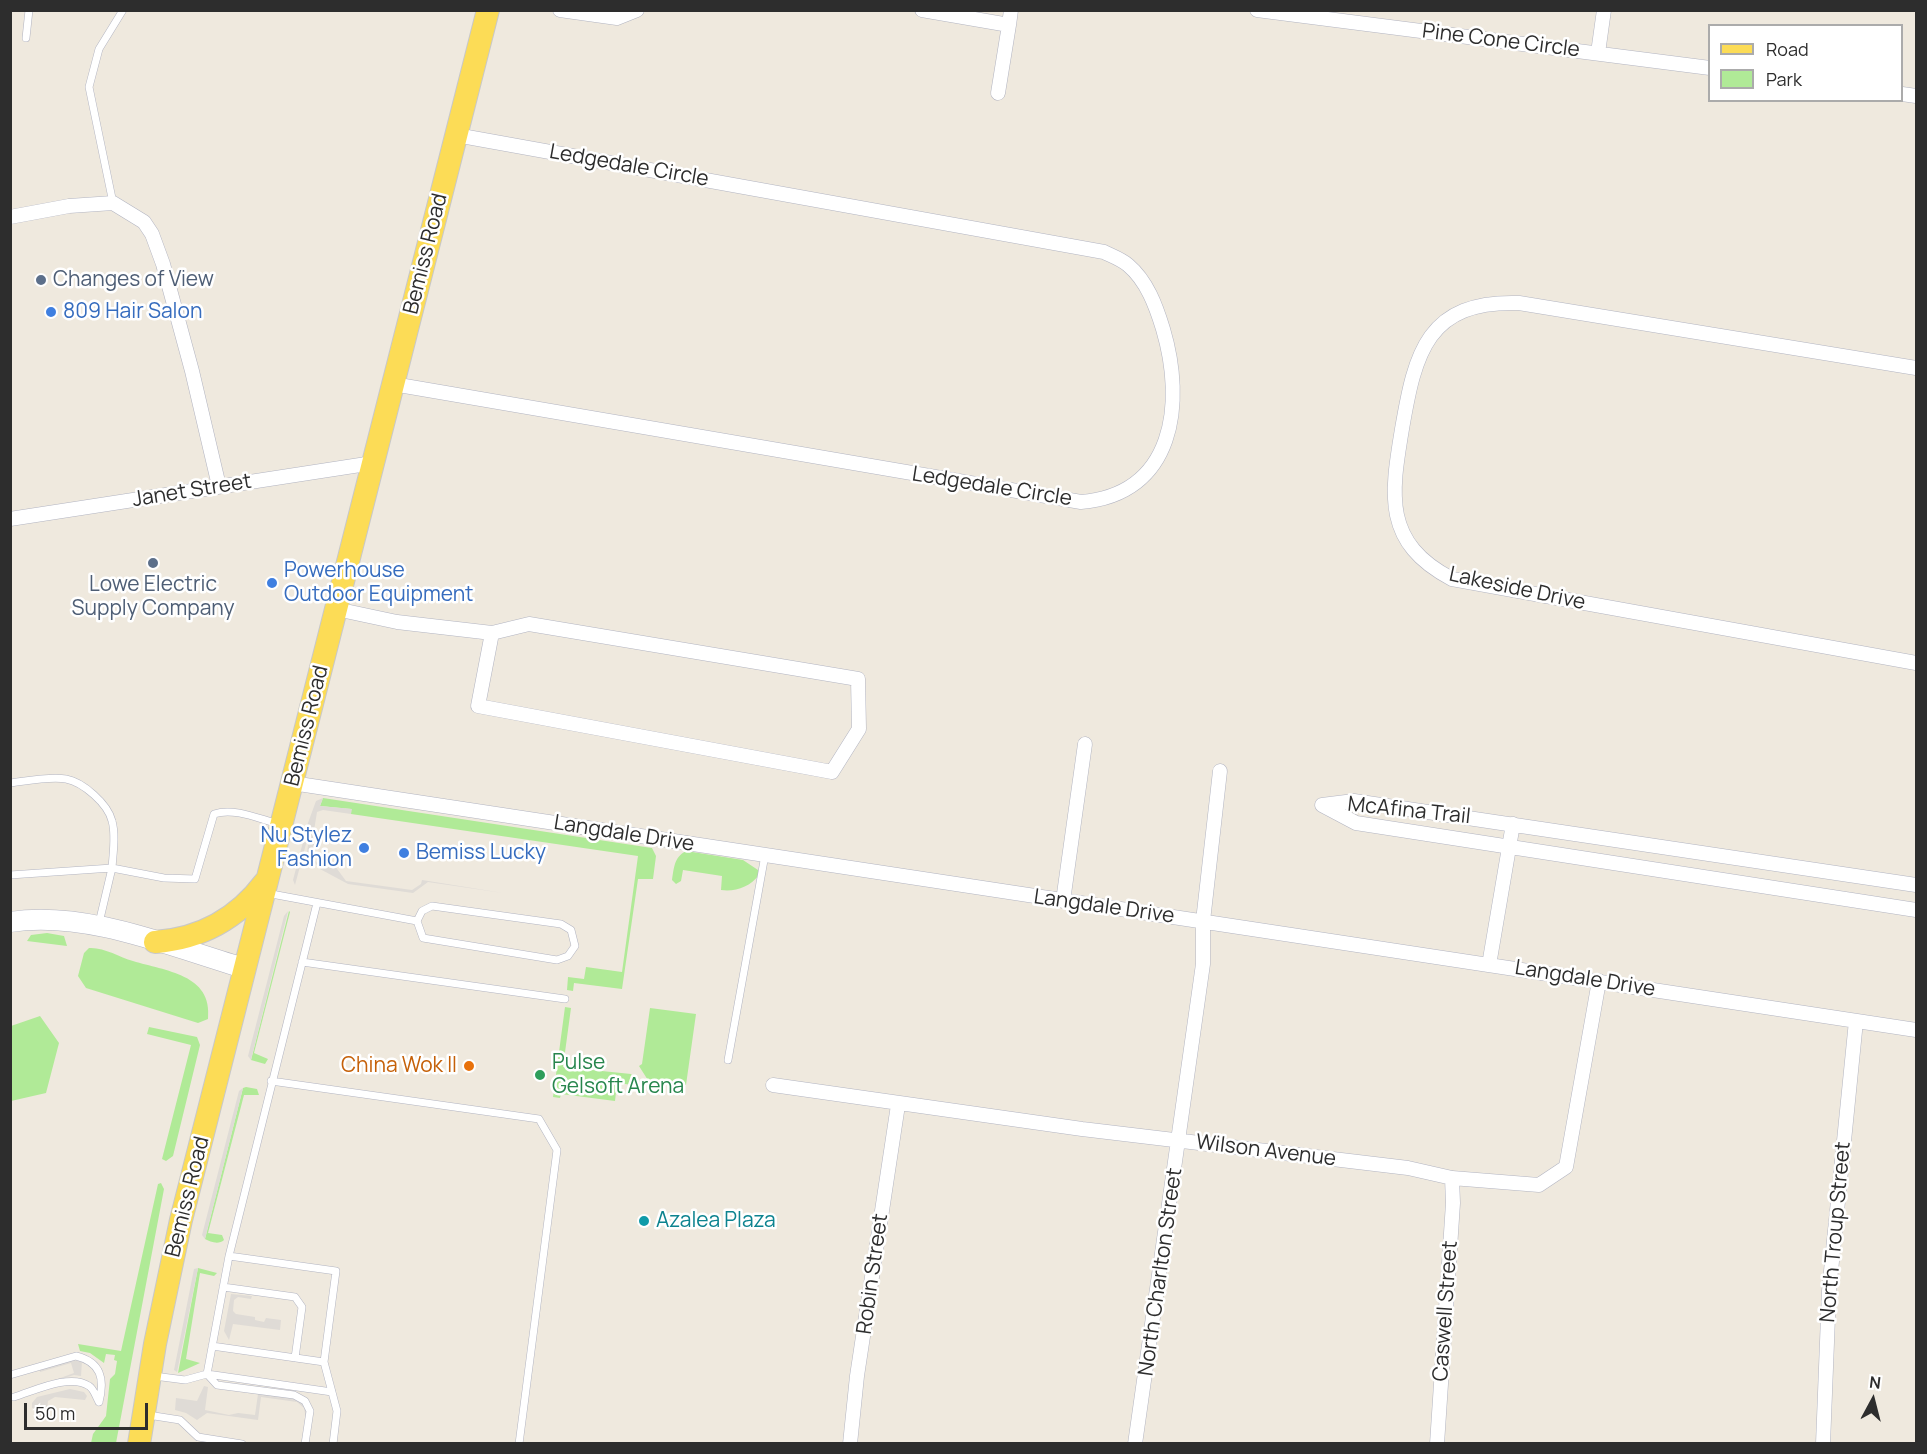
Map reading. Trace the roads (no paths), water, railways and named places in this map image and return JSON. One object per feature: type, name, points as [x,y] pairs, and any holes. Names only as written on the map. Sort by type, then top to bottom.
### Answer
[{"type":"main road","name":"Bemiss Road","points":[[139,1443],[149,1376],[181,1220],[488,10]]},
{"type":"main road","points":[[155,942],[180,941],[212,928],[252,899],[267,884]]},
{"type":"main road","points":[[10,922],[63,919],[99,926],[244,968]]},
{"type":"street","points":[[560,10],[617,18],[637,10]]},
{"type":"street","points":[[922,10],[1010,18],[998,93]]},
{"type":"street","name":"Pine Cone Circle","points":[[1257,10],[1708,69]]},
{"type":"street","points":[[1598,53],[1604,10]]},
{"type":"street","name":"Ledgedale Circle","points":[[393,384],[1081,502],[1116,496],[1143,477],[1164,448],[1170,428],[1173,414],[1169,348],[1155,304],[1129,266],[1104,252],[456,135]]},
{"type":"street","points":[[10,217],[69,206],[113,203],[144,222],[153,234],[192,371],[219,486]]},
{"type":"street","name":"Lakeside Drive","points":[[1917,368],[1519,303],[1477,304],[1442,325],[1420,354],[1408,393],[1393,493],[1398,520],[1413,547],[1425,562],[1452,579],[1917,663]]},
{"type":"street","name":"Janet Street","points":[[10,519],[373,463]]},
{"type":"street","points":[[336,609],[397,622],[492,633],[529,624],[858,679],[859,729],[831,772],[478,706],[492,633]]},
{"type":"street","points":[[1063,901],[1085,744]]},
{"type":"street","name":"North Charlton Street","points":[[1135,1443],[1203,964],[1203,921],[1220,771]]},
{"type":"street","name":"Langdale Drive","points":[[292,783],[1917,1030]]},
{"type":"street","name":"McAfina Trail","points":[[1917,885],[1422,810],[1354,801],[1322,805],[1356,823],[1917,910]]},
{"type":"street","points":[[1419,833],[1422,810]]},
{"type":"street","points":[[1490,965],[1513,824]]},
{"type":"street","points":[[1583,858],[1587,835]]},
{"type":"street","points":[[1774,888],[1777,864]]},
{"type":"street","points":[[1869,902],[1874,879]]},
{"type":"street","name":"Wilson Avenue","points":[[773,1085],[898,1105],[1408,1168],[1452,1178],[1539,1185],[1566,1167],[1599,981]]},
{"type":"street","name":"North Troup Street","points":[[1823,1443],[1830,1279],[1856,1021]]},
{"type":"street","name":"Robin Street","points":[[850,1443],[857,1376],[898,1105]]},
{"type":"street","name":"Caswell Street","points":[[1437,1443],[1453,1203],[1452,1178]]},
{"type":"lane","points":[[26,38],[29,10]]},
{"type":"lane","points":[[113,203],[89,87],[99,49],[123,10]]},
{"type":"lane","points":[[10,783],[64,778],[88,790],[112,820],[112,868],[99,926]]},
{"type":"lane","points":[[10,875],[112,868],[164,878],[195,879],[214,814],[230,812],[282,825]]},
{"type":"lane","points":[[728,1060],[765,855]]},
{"type":"lane","points":[[267,884],[317,903],[417,921]]},
{"type":"lane","points":[[207,1374],[229,1256],[317,903]]},
{"type":"lane","points":[[432,906],[561,924],[571,930],[575,946],[568,956],[557,960],[423,938],[417,921],[422,911],[432,906]]},
{"type":"lane","points":[[302,962],[565,999]]},
{"type":"lane","points":[[271,1081],[539,1119],[557,1150],[519,1443]]},
{"type":"lane","points":[[229,1256],[336,1271],[324,1362],[337,1411],[333,1443]]},
{"type":"lane","points":[[223,1287],[295,1297],[302,1307],[295,1358]]},
{"type":"lane","points":[[212,1346],[324,1362]]},
{"type":"lane","points":[[10,1375],[70,1357],[85,1358],[98,1368],[104,1385],[99,1402],[92,1387],[81,1382],[68,1381],[14,1397]]},
{"type":"lane","points":[[207,1374],[217,1385],[294,1395],[306,1401],[310,1411],[305,1443]]},
{"type":"lane","points":[[149,1376],[185,1380],[207,1374],[332,1392]]},
{"type":"lane","points":[[143,1414],[180,1420],[198,1437],[242,1443]]},
{"type":"place","name":"Changes of View","points":[[41,280]]},
{"type":"place","name":"809 Hair Salon","points":[[51,312]]},
{"type":"place","name":"Lowe Electric Supply Company","points":[[153,563]]},
{"type":"place","name":"Powerhouse Outdoor Equipment","points":[[272,583]]},
{"type":"place","name":"Nu Stylez Fashion","points":[[364,848]]},
{"type":"place","name":"Bemiss Lucky","points":[[404,853]]},
{"type":"place","name":"China Wok II","points":[[469,1066]]},
{"type":"place","name":"Pulse Gelsoft Arena","points":[[540,1075]]},
{"type":"place","name":"Azalea Plaza","points":[[644,1221]]}]
